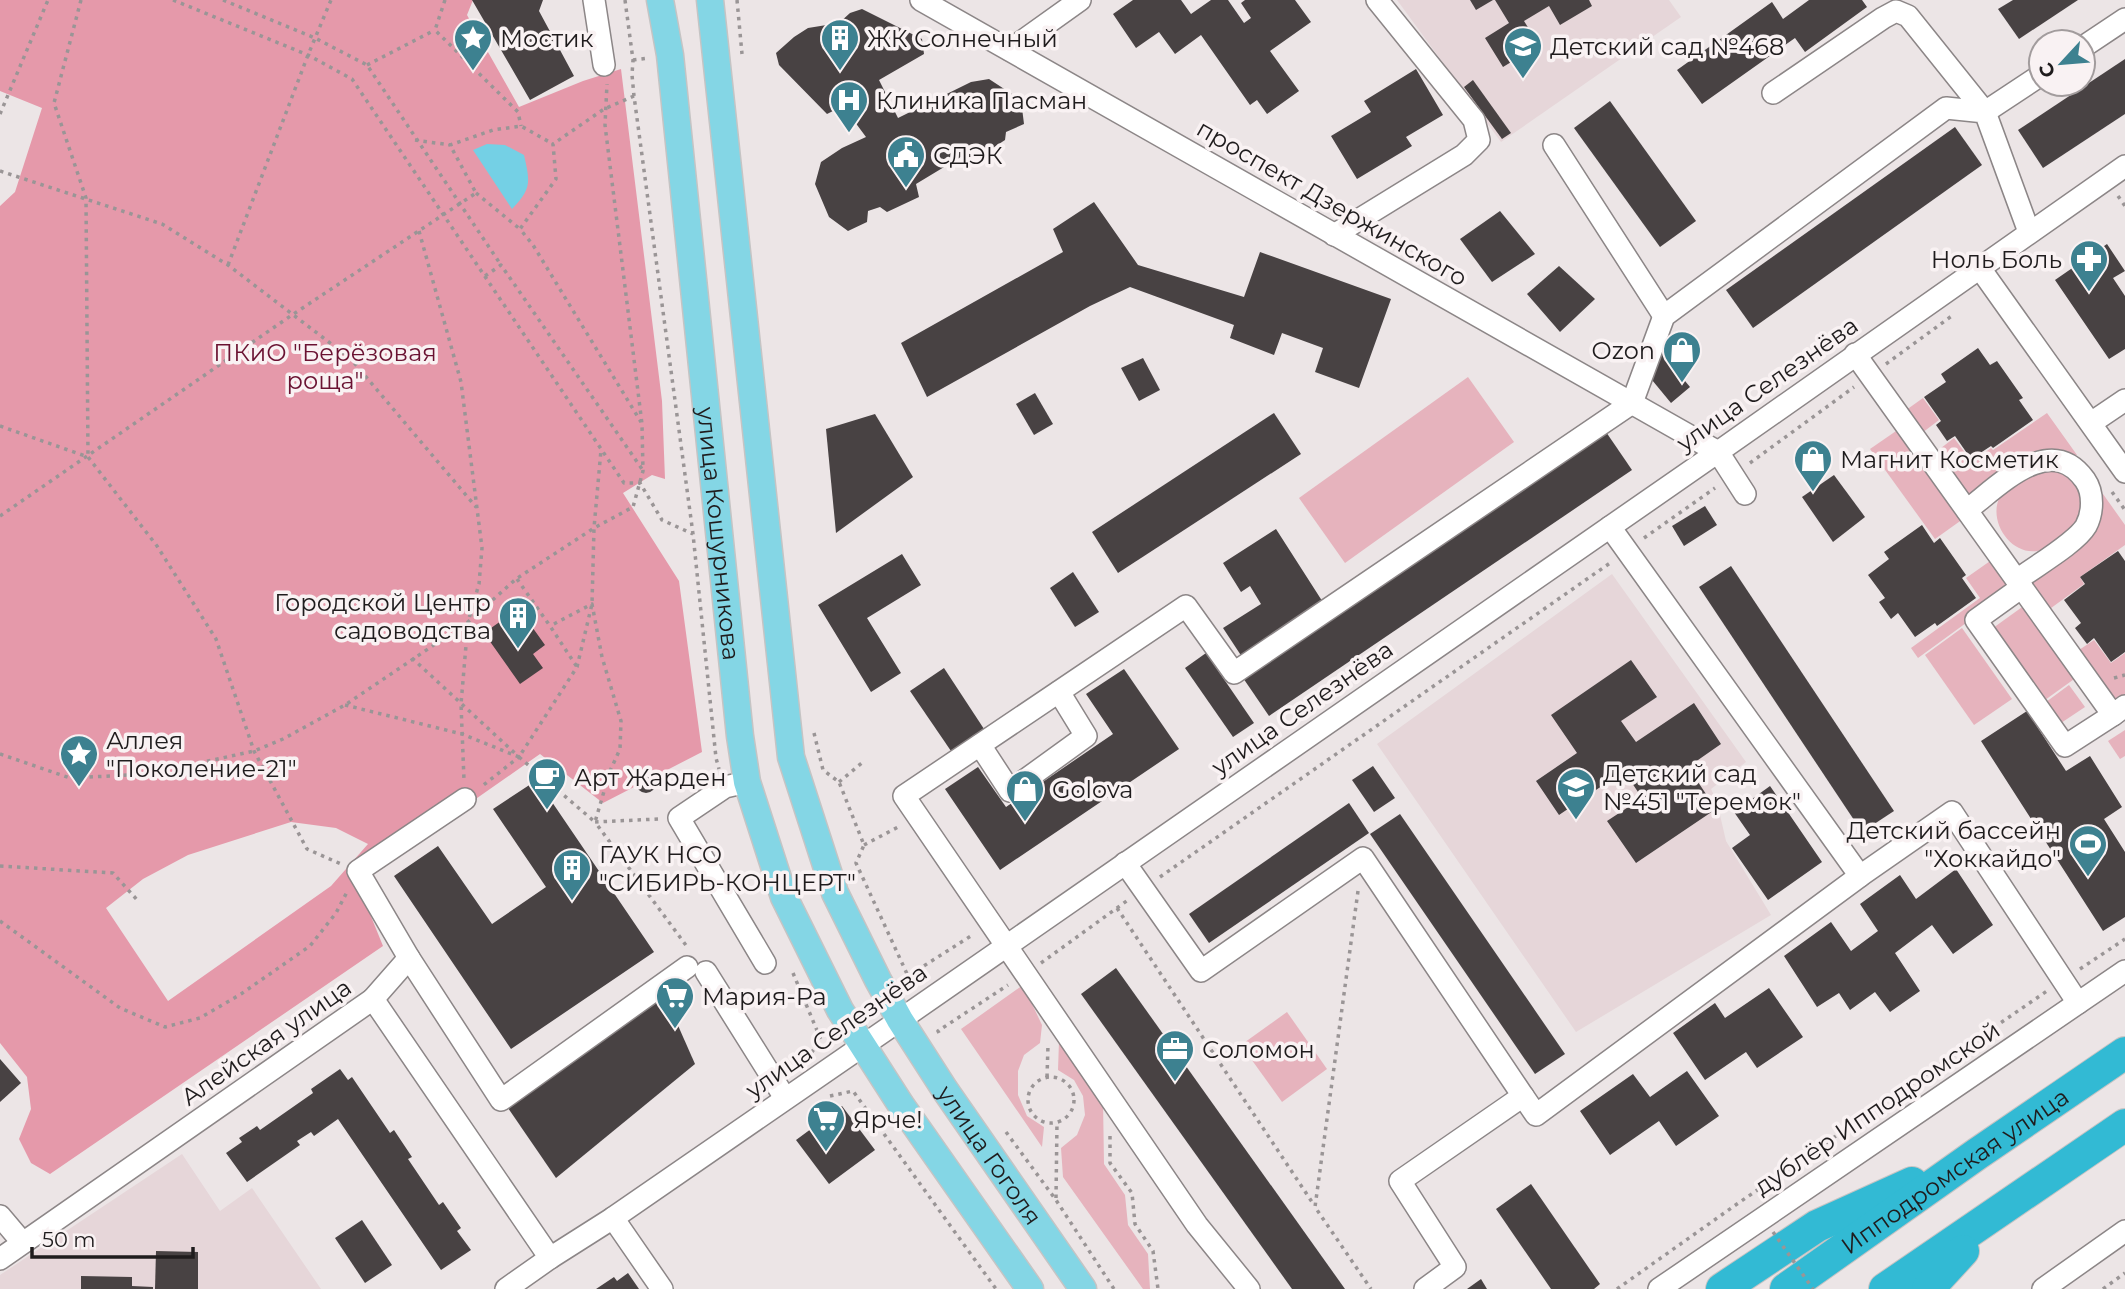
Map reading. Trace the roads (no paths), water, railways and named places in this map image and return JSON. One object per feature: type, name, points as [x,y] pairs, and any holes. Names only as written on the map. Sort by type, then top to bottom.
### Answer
[{"type":"highway","name":"Ипподромская улица","points":[[1786,1289],[2125,1053]]},
{"type":"highway","points":[[1885,1289],[2125,1125]]},
{"type":"highway","points":[[1722,1289],[1817,1226],[1977,1154]]},
{"type":"highway","points":[[1928,1289],[2000,1211]]},
{"type":"main road","name":"улица Кошурникова","points":[[660,0],[670,55],[740,736],[747,782],[784,897],[840,1010],[862,1045]]},
{"type":"main road","name":"улица Кошурникова","points":[[709,0],[791,757],[835,893],[900,1020]]},
{"type":"main road","name":"улица Гоголя","points":[[900,1020],[949,1096],[1083,1289]]},
{"type":"main road","name":"улица Гоголя","points":[[862,1045],[1030,1289]]},
{"type":"street","points":[[594,0],[604,65]]},
{"type":"street","name":"проспект Дзержинского","points":[[921,0],[1717,452]]},
{"type":"street","points":[[1010,50],[1080,0]]},
{"type":"street","points":[[1334,235],[1464,155],[1479,140],[1474,120],[1377,0]]},
{"type":"street","points":[[1773,93],[1883,18],[1896,11],[1908,16],[1985,112],[2029,232]]},
{"type":"street","points":[[2097,38],[2125,19]]},
{"type":"street","points":[[1249,1289],[1197,1225],[904,796],[1186,606],[1234,673],[1632,404],[1664,316],[1946,108],[1985,112],[2027,84]]},
{"type":"street","points":[[1554,145],[1664,316]]},
{"type":"street","name":"улица Селезнёва","points":[[506,1289],[900,1020],[2125,166]]},
{"type":"street","points":[[1979,267],[2125,471]]},
{"type":"street","points":[[1855,354],[1881,391],[1967,510],[2020,583],[2119,710],[2065,746],[1976,620],[2020,583],[2074,539],[2085,528],[2091,514],[2092,499],[2088,484],[2080,472],[2069,464],[2053,459],[2040,461],[2025,467],[1967,510]]},
{"type":"street","points":[[2091,423],[2125,400]]},
{"type":"street","points":[[1717,452],[1745,494]]},
{"type":"street","points":[[1609,527],[1860,876]]},
{"type":"street","points":[[980,745],[1010,791],[1086,736],[1059,692]]},
{"type":"street","points":[[747,782],[725,787],[679,818],[765,963]]},
{"type":"street","points":[[465,799],[358,871],[409,958],[501,1100],[696,969],[785,1098]]},
{"type":"street","points":[[1125,863],[1201,971],[1363,858],[1536,1115],[1860,876],[1952,812],[2078,1003]]},
{"type":"street","points":[[373,999],[409,958]]},
{"type":"street","name":"дублёр Ипподромской","points":[[1659,1289],[2125,971]]},
{"type":"street","name":"Алейская улица","points":[[0,1259],[373,999],[550,1258]]},
{"type":"street","points":[[1425,1289],[1455,1267],[1400,1181],[1523,1096]]},
{"type":"street","points":[[0,1216],[22,1242]]},
{"type":"street","points":[[613,1218],[662,1289]]},
{"type":"street","points":[[2043,1289],[2125,1231]]},
{"type":"water","points":[[487,144],[505,145],[524,155],[528,184],[523,196],[512,209],[473,150]]},
{"type":"place","name":"Мостик","points":[[473,72]]},
{"type":"place","name":"ЖК Солнечный","points":[[840,72]]},
{"type":"place","name":"Детский сад №468","points":[[1523,80]]},
{"type":"place","name":"Клиника Пасман","points":[[849,134]]},
{"type":"place","name":"СДЭК","points":[[906,189]]},
{"type":"place","name":"Ноль Боль","points":[[2089,293]]},
{"type":"place","name":"Ozon","points":[[1682,384]]},
{"type":"place","name":"Магнит Косметик","points":[[1813,493]]},
{"type":"place","name":"Городской Центр садоводства","points":[[518,650]]},
{"type":"place","name":"Аллея \"Поколение-21\"","points":[[79,788]]},
{"type":"place","name":"Арт Жарден","points":[[547,811]]},
{"type":"place","name":"Детский сад №451 \"Теремок\"","points":[[1576,821]]},
{"type":"place","name":"Golova","points":[[1025,823]]},
{"type":"place","name":"Детский бассейн \"Хоккайдо\"","points":[[2088,878]]},
{"type":"place","name":"ГАУК НСО \"СИБИРЬ-КОНЦЕРТ\"","points":[[572,902]]},
{"type":"place","name":"Мария-Ра","points":[[675,1030]]},
{"type":"place","name":"Соломон","points":[[1175,1083]]},
{"type":"place","name":"Ярче!","points":[[826,1153]]},
{"type":"park label","name":"ПКиО \"Берёзовая роща\"","points":[[325,366]]}]
